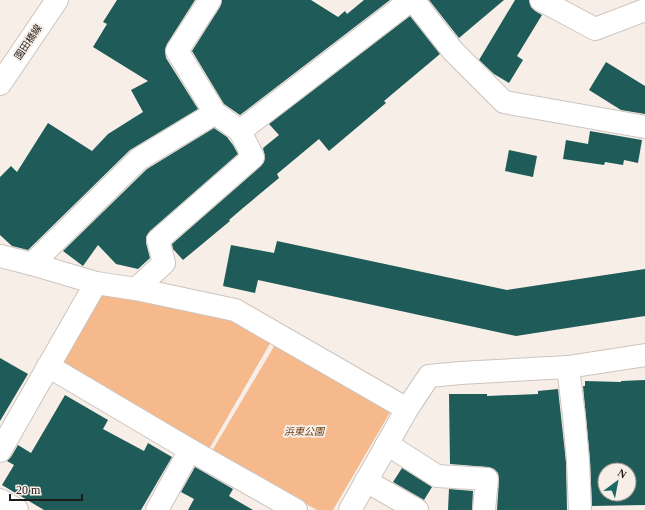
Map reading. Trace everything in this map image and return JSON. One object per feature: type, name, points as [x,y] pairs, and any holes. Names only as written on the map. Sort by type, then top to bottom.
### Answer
[{"type":"street","name":"園田橋線","points":[[0,84],[56,0]]},
{"type":"street","points":[[136,289],[164,263],[158,240],[253,157],[240,131],[215,112],[177,51],[210,0]]},
{"type":"street","points":[[240,131],[412,0],[453,51],[504,102],[645,127]]},
{"type":"street","points":[[541,0],[594,29],[645,10]]},
{"type":"street","points":[[32,264],[139,159],[215,112]]},
{"type":"street","points":[[0,256],[96,283],[136,289],[235,310],[407,409]]},
{"type":"street","points":[[0,451],[96,283]]},
{"type":"street","points":[[350,510],[407,409],[429,376],[568,367],[645,355]]},
{"type":"street","points":[[48,366],[190,450],[296,510]]},
{"type":"street","points":[[568,367],[578,461],[580,510]]},
{"type":"street","points":[[387,444],[437,476],[487,479],[484,510]]},
{"type":"street","points":[[157,510],[190,450]]},
{"type":"street","points":[[366,481],[416,510]]},
{"type":"street","points":[[0,500],[18,510]]},
{"type":"green space","points":[[106,291],[232,317],[272,340],[208,451],[63,368],[61,358],[97,294]]},
{"type":"green space","name":"浜東公園","points":[[276,343],[392,409],[333,510],[317,510],[212,451]]},
{"type":"building","points":[[117,0],[195,0],[167,44],[165,51],[166,58],[198,109],[130,150],[28,250],[12,246],[0,235],[0,177],[11,166],[17,172],[48,123],[92,151],[108,134],[143,112],[131,90],[148,81],[93,47],[107,24],[103,22]]},
{"type":"building","points":[[222,0],[311,0],[338,17],[345,11],[347,14],[364,0],[390,0],[240,115],[224,104],[192,51],[220,7]]},
{"type":"building","points":[[429,0],[504,0],[459,38]]},
{"type":"building","points":[[515,0],[529,0],[531,7],[542,15],[517,56],[523,60],[509,83],[494,74],[479,60]]},
{"type":"building","points":[[410,16],[440,54],[384,101],[386,103],[329,151],[319,139],[277,174],[279,178],[183,260],[173,249],[172,244],[261,166],[265,157],[263,148],[279,135],[269,124]]},
{"type":"building","points":[[606,62],[645,86],[645,114],[621,110],[589,90]]},
{"type":"building","points":[[214,128],[227,137],[238,154],[150,231],[146,237],[146,243],[150,258],[138,269],[116,264],[98,245],[83,266],[63,251],[147,169]]},
{"type":"building","points":[[590,131],[642,140],[638,163],[624,160],[623,165],[605,162],[604,165],[563,159],[566,140],[588,144]]},
{"type":"building","points":[[509,150],[537,156],[533,177],[505,171]]},
{"type":"building","points":[[277,241],[507,290],[645,269],[645,316],[516,336],[258,280],[255,293],[223,286],[231,245],[274,253]]},
{"type":"building","points":[[0,358],[28,374],[0,421]]},
{"type":"building","points":[[645,380],[645,505],[592,506],[590,460],[583,386],[585,386],[585,381],[621,382]]},
{"type":"building","points":[[558,389],[566,462],[567,510],[497,510],[499,480],[498,473],[494,469],[488,467],[450,464],[449,394],[487,394],[487,396],[538,394],[538,391]]},
{"type":"building","points":[[65,395],[108,420],[103,429],[144,451],[148,443],[172,457],[141,510],[44,510],[2,485],[14,465],[7,461],[18,445],[31,453]]},
{"type":"building","points":[[195,467],[233,489],[229,496],[253,510],[188,510],[194,499],[181,492]]},
{"type":"building","points":[[402,468],[432,487],[424,500],[393,482]]},
{"type":"building","points":[[449,489],[473,491],[472,510],[448,510]]}]
